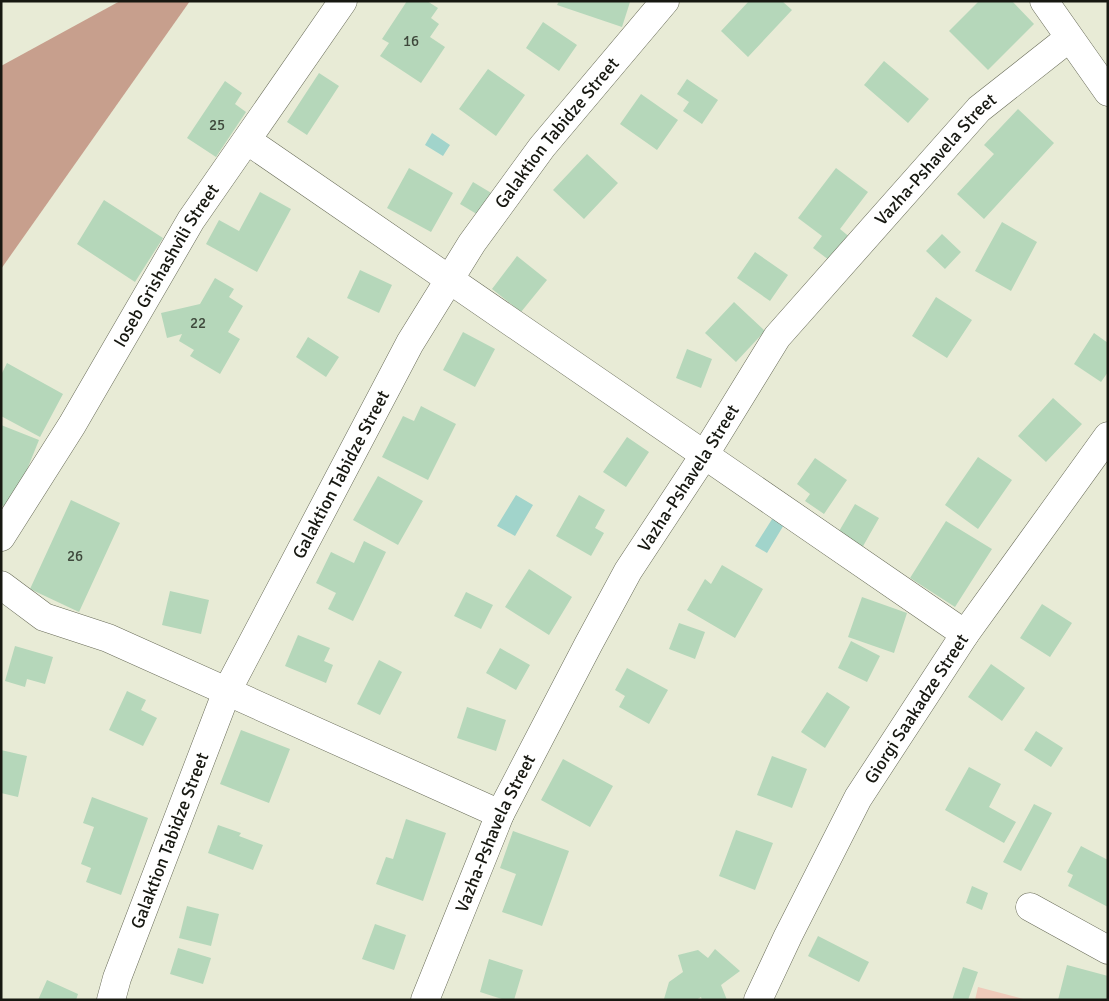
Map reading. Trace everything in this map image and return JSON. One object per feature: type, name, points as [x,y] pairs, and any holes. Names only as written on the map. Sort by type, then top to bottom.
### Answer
[{"type":"street","name":"Ioseb Grishashvili Street","points":[[1,537],[72,425],[191,220],[343,1]]},
{"type":"street","name":"Galaktion Tabidze Street","points":[[111,1000],[117,978],[227,691],[410,343],[472,244],[542,147],[665,1]]},
{"type":"street","points":[[1044,1],[1108,92]]},
{"type":"street","name":"Vazha-Pshavela Street","points":[[425,1000],[500,814],[628,571],[705,454],[777,337],[979,109],[1069,38]]},
{"type":"street","points":[[248,140],[965,634]]},
{"type":"street","name":"Giorgi Saakadze Street","points":[[758,1000],[788,936],[858,798],[965,634],[1108,436]]},
{"type":"street","points":[[1,585],[44,617],[108,638],[500,814]]},
{"type":"street","points":[[1030,907],[1108,950]]},
{"type":"shaded area","points":[[120,1],[190,1],[1,269],[1,66]]},
{"type":"shaded area","points":[[978,987],[1027,1000],[975,1000]]},
{"type":"water","points":[[432,133],[450,145],[443,156],[425,145]]},
{"type":"water","points":[[516,495],[533,505],[515,536],[497,526]]},
{"type":"water","points":[[774,516],[785,523],[767,553],[755,546]]},
{"type":"building","points":[[407,1],[427,1],[438,8],[431,18],[439,24],[430,37],[445,47],[421,83],[380,56],[389,43],[382,39]]},
{"type":"building","points":[[559,1],[630,2],[622,27],[557,5]]},
{"type":"building","points":[[749,1],[782,1],[792,10],[748,57],[721,31]]},
{"type":"building","points":[[979,1],[1012,1],[1034,24],[988,70],[949,31]]},
{"type":"building","points":[[543,22],[577,45],[559,71],[526,48]]},
{"type":"building","points":[[884,61],[929,99],[908,123],[864,85]]},
{"type":"building","points":[[488,69],[525,95],[496,136],[459,109]]},
{"type":"building","points":[[319,73],[339,86],[307,135],[287,122]]},
{"type":"building","points":[[687,79],[718,100],[702,124],[683,111],[689,102],[677,94]]},
{"type":"building","points":[[225,81],[242,93],[235,104],[246,112],[216,157],[187,138]]},
{"type":"building","points":[[641,94],[678,120],[657,150],[620,124]]},
{"type":"building","points":[[1018,109],[1054,143],[984,219],[957,194],[994,154],[984,145]]},
{"type":"building","points":[[587,154],[618,183],[584,219],[553,190]]},
{"type":"building","points":[[409,168],[453,193],[431,232],[387,208]]},
{"type":"building","points":[[836,168],[868,192],[840,229],[852,239],[833,263],[813,248],[822,236],[798,218]]},
{"type":"building","points":[[473,182],[493,194],[480,216],[460,204]]},
{"type":"building","points":[[260,192],[291,209],[257,272],[206,244],[219,220],[239,231]]},
{"type":"building","points":[[104,200],[163,238],[135,282],[77,244]]},
{"type":"building","points":[[1002,222],[1037,242],[1011,291],[975,271]]},
{"type":"building","points":[[942,234],[961,252],[945,269],[926,251]]},
{"type":"building","points":[[755,252],[788,275],[770,301],[737,278]]},
{"type":"building","points":[[517,256],[547,280],[521,312],[492,289]]},
{"type":"building","points":[[360,270],[392,285],[379,313],[347,298]]},
{"type":"building","points":[[215,278],[234,289],[229,297],[243,306],[228,332],[240,339],[220,374],[190,356],[194,350],[179,341],[182,334],[167,338],[161,313],[200,304]]},
{"type":"building","points":[[936,297],[972,320],[947,358],[912,336]]},
{"type":"building","points":[[734,302],[765,331],[736,362],[705,333]]},
{"type":"building","points":[[463,332],[495,349],[475,387],[443,370]]},
{"type":"building","points":[[1094,333],[1108,343],[1108,372],[1101,382],[1074,364]]},
{"type":"building","points":[[308,337],[339,357],[326,377],[296,357]]},
{"type":"building","points":[[687,349],[712,359],[701,388],[676,378]]},
{"type":"building","points":[[7,363],[63,394],[40,437],[1,416],[1,375]]},
{"type":"building","points":[[1053,398],[1082,424],[1046,462],[1018,436]]},
{"type":"building","points":[[421,406],[456,424],[428,480],[382,457],[403,416],[414,421]]},
{"type":"building","points":[[1,425],[39,440],[11,509],[1,505]]},
{"type":"building","points":[[627,437],[649,452],[626,487],[603,472]]},
{"type":"building","points":[[978,457],[1012,480],[978,529],[945,505]]},
{"type":"building","points":[[815,458],[847,480],[824,514],[805,501],[810,494],[797,484]]},
{"type":"building","points":[[378,476],[423,501],[398,545],[353,520]]},
{"type":"building","points":[[579,495],[605,510],[595,528],[604,533],[591,556],[556,536]]},
{"type":"building","points":[[71,500],[120,523],[79,612],[30,589]]},
{"type":"building","points":[[855,504],[879,518],[862,548],[838,533]]},
{"type":"building","points":[[946,521],[992,549],[955,607],[910,578]]},
{"type":"building","points":[[364,541],[386,552],[353,621],[328,609],[336,593],[316,583],[331,552],[354,563]]},
{"type":"building","points":[[722,565],[763,589],[735,638],[687,610],[705,579],[711,584]]},
{"type":"building","points":[[529,569],[572,597],[549,635],[505,607]]},
{"type":"building","points":[[170,591],[209,600],[201,634],[162,625]]},
{"type":"building","points":[[466,592],[493,605],[481,629],[454,616]]},
{"type":"building","points":[[862,597],[907,613],[894,653],[848,637]]},
{"type":"building","points":[[1042,604],[1072,623],[1050,657],[1020,638]]},
{"type":"building","points":[[679,623],[705,632],[695,659],[669,649]]},
{"type":"building","points":[[298,635],[330,648],[324,661],[333,665],[326,683],[285,666]]},
{"type":"building","points":[[851,641],[880,656],[867,682],[838,668]]},
{"type":"building","points":[[15,646],[53,657],[45,684],[27,679],[25,687],[5,681]]},
{"type":"building","points":[[500,648],[530,665],[516,690],[486,673]]},
{"type":"building","points":[[379,660],[402,672],[380,715],[357,704]]},
{"type":"building","points":[[991,664],[1025,688],[1002,721],[968,697]]},
{"type":"building","points":[[627,668],[668,690],[649,724],[619,707],[625,696],[615,690]]},
{"type":"building","points":[[127,691],[146,700],[141,710],[157,718],[143,746],[109,730]]},
{"type":"building","points":[[827,692],[850,707],[825,748],[801,732]]},
{"type":"building","points":[[467,707],[506,720],[496,751],[457,738]]},
{"type":"building","points":[[241,730],[290,749],[269,803],[220,784]]},
{"type":"building","points":[[1036,731],[1063,748],[1051,767],[1024,750]]},
{"type":"building","points":[[1,750],[27,756],[18,797],[1,793]]},
{"type":"building","points":[[772,756],[807,769],[792,808],[757,795]]},
{"type":"building","points":[[563,759],[613,786],[590,827],[541,800]]},
{"type":"building","points":[[969,767],[1001,784],[989,807],[1016,822],[1004,843],[945,810]]},
{"type":"building","points":[[92,797],[148,818],[121,895],[86,882],[91,868],[81,864],[94,827],[83,823]]},
{"type":"building","points":[[1034,804],[1052,813],[1021,871],[1003,862]]},
{"type":"building","points":[[406,819],[446,833],[423,901],[376,884],[386,857],[393,859]]},
{"type":"building","points":[[218,825],[241,833],[239,836],[263,845],[253,870],[208,853]]},
{"type":"building","points":[[736,830],[773,843],[755,890],[719,876]]},
{"type":"building","points":[[513,831],[569,851],[542,926],[502,912],[516,874],[500,868]]},
{"type":"building","points":[[1081,846],[1108,860],[1108,907],[1068,886],[1073,875],[1067,872]]},
{"type":"building","points":[[972,886],[988,893],[982,910],[966,903]]},
{"type":"building","points":[[187,906],[219,914],[211,946],[179,938]]},
{"type":"building","points":[[375,924],[406,935],[394,970],[362,959]]},
{"type":"building","points":[[818,936],[869,962],[859,982],[808,956]]},
{"type":"building","points":[[178,948],[211,958],[203,984],[170,974]]},
{"type":"building","points":[[715,949],[740,971],[721,985],[727,1000],[702,1000],[701,997],[696,1000],[664,999],[669,982],[683,972],[678,955],[698,950],[708,958]]},
{"type":"building","points":[[489,959],[523,970],[514,1000],[505,1000],[480,992]]},
{"type":"building","points":[[1067,965],[1108,976],[1108,1000],[1058,1000]]},
{"type":"building","points":[[963,967],[978,972],[968,1000],[952,1000]]},
{"type":"building","points":[[47,980],[78,994],[76,1000],[38,1000]]}]
